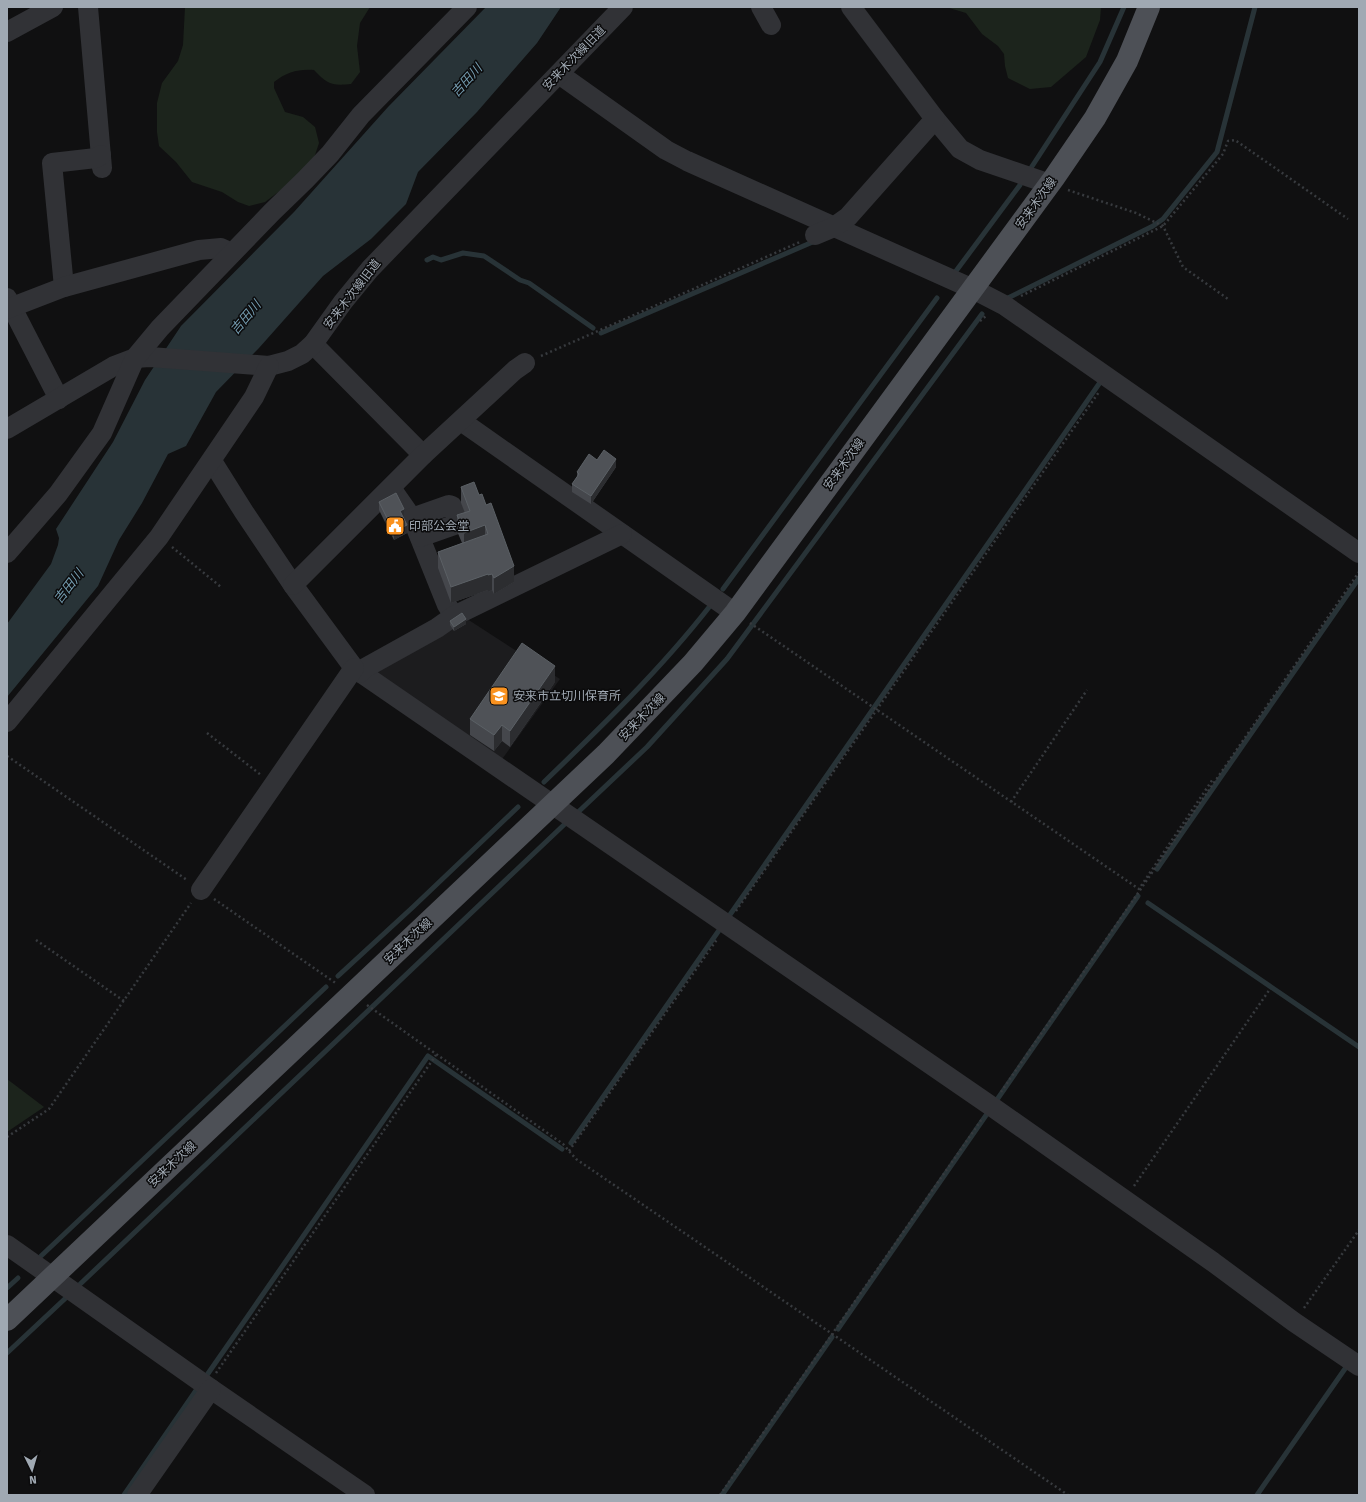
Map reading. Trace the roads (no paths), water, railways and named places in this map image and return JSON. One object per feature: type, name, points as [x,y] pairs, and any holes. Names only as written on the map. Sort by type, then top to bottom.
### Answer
[{"type":"main road","name":"安来木次線","points":[[7,1320],[552,806],[663,696],[693,663],[735,613],[1050,184],[1096,118],[1127,61],[1149,7]]},
{"type":"street","points":[[7,32],[53,7]]},
{"type":"street","points":[[64,287],[52,163],[96,158],[102,162],[88,7]]},
{"type":"street","points":[[7,553],[58,494],[102,433],[160,328],[310,175],[330,154],[361,115],[467,7]]},
{"type":"street","name":"安来木次線旧道","points":[[7,429],[114,366],[143,358],[266,366],[288,361],[302,354],[313,344],[343,302],[370,269],[623,7]]},
{"type":"street","points":[[761,7],[771,25]]},
{"type":"street","points":[[851,7],[935,119],[960,149],[972,157],[1050,184]]},
{"type":"street","points":[[559,74],[666,150],[687,161],[973,288],[1004,305],[1359,553]]},
{"type":"street","points":[[815,235],[834,227],[848,217],[935,119]]},
{"type":"street","points":[[59,399],[9,305],[64,287],[198,250],[221,248],[232,253]]},
{"type":"street","points":[[313,344],[423,455]]},
{"type":"street","points":[[293,585],[423,455],[515,370],[525,363]]},
{"type":"street","points":[[7,722],[159,537],[254,397],[266,366]]},
{"type":"street","points":[[461,421],[735,613]]},
{"type":"street","points":[[212,461],[293,585],[357,670],[552,806],[991,1106],[1294,1322],[1359,1366]]},
{"type":"street","points":[[391,488],[412,518],[454,616]]},
{"type":"street","points":[[412,518],[449,505],[452,506],[458,520],[457,524],[421,540]]},
{"type":"street","points":[[201,890],[273,784],[357,670],[365,668],[437,628],[454,616],[622,534]]},
{"type":"street","points":[[7,1245],[209,1388],[366,1495]]},
{"type":"street","points":[[137,1495],[209,1388]]},
{"type":"water","name":"吉田川","points":[[486,7],[561,7],[537,43],[477,112],[418,172],[406,204],[371,239],[323,276],[259,348],[216,392],[186,446],[168,454],[142,503],[119,540],[98,586],[7,697],[7,624],[51,564],[59,538],[56,529],[113,442],[145,380],[181,326],[294,212],[388,107]]},
{"type":"waterway","points":[[1029,171],[1100,62],[1124,7]]},
{"type":"waterway","points":[[1008,298],[1153,226],[1163,219],[1217,152],[1255,7]]},
{"type":"waterway","points":[[956,271],[1020,185]]},
{"type":"waterway","points":[[601,333],[815,241]]},
{"type":"waterway","points":[[427,260],[433,257],[441,260],[463,253],[484,256],[520,280],[529,283],[593,328]]},
{"type":"waterway","points":[[723,589],[937,298]]},
{"type":"waterway","points":[[575,815],[647,747],[727,659],[982,314]]},
{"type":"waterway","points":[[727,919],[1101,381]]},
{"type":"waterway","points":[[1157,869],[1359,578]]},
{"type":"waterway","points":[[544,782],[609,719],[651,675],[710,606]]},
{"type":"waterway","points":[[338,976],[518,807]]},
{"type":"waterway","points":[[76,1288],[569,820]]},
{"type":"waterway","points":[[994,1104],[1138,896]]},
{"type":"waterway","points":[[1148,903],[1359,1047]]},
{"type":"waterway","points":[[571,1143],[722,926]]},
{"type":"waterway","points":[[41,1256],[326,987]]},
{"type":"waterway","points":[[207,1375],[428,1056],[562,1149]]},
{"type":"waterway","points":[[838,1329],[989,1111]]},
{"type":"waterway","points":[[7,1288],[18,1278]]},
{"type":"waterway","points":[[7,1353],[70,1294]]},
{"type":"waterway","points":[[722,1495],[832,1337]]},
{"type":"waterway","points":[[1257,1495],[1349,1363]]},
{"type":"waterway","points":[[124,1495],[197,1389]]},
{"type":"place","name":"印部公会堂","points":[[395,526]]},
{"type":"place","name":"安来市立切川保育所","points":[[499,696]]}]
